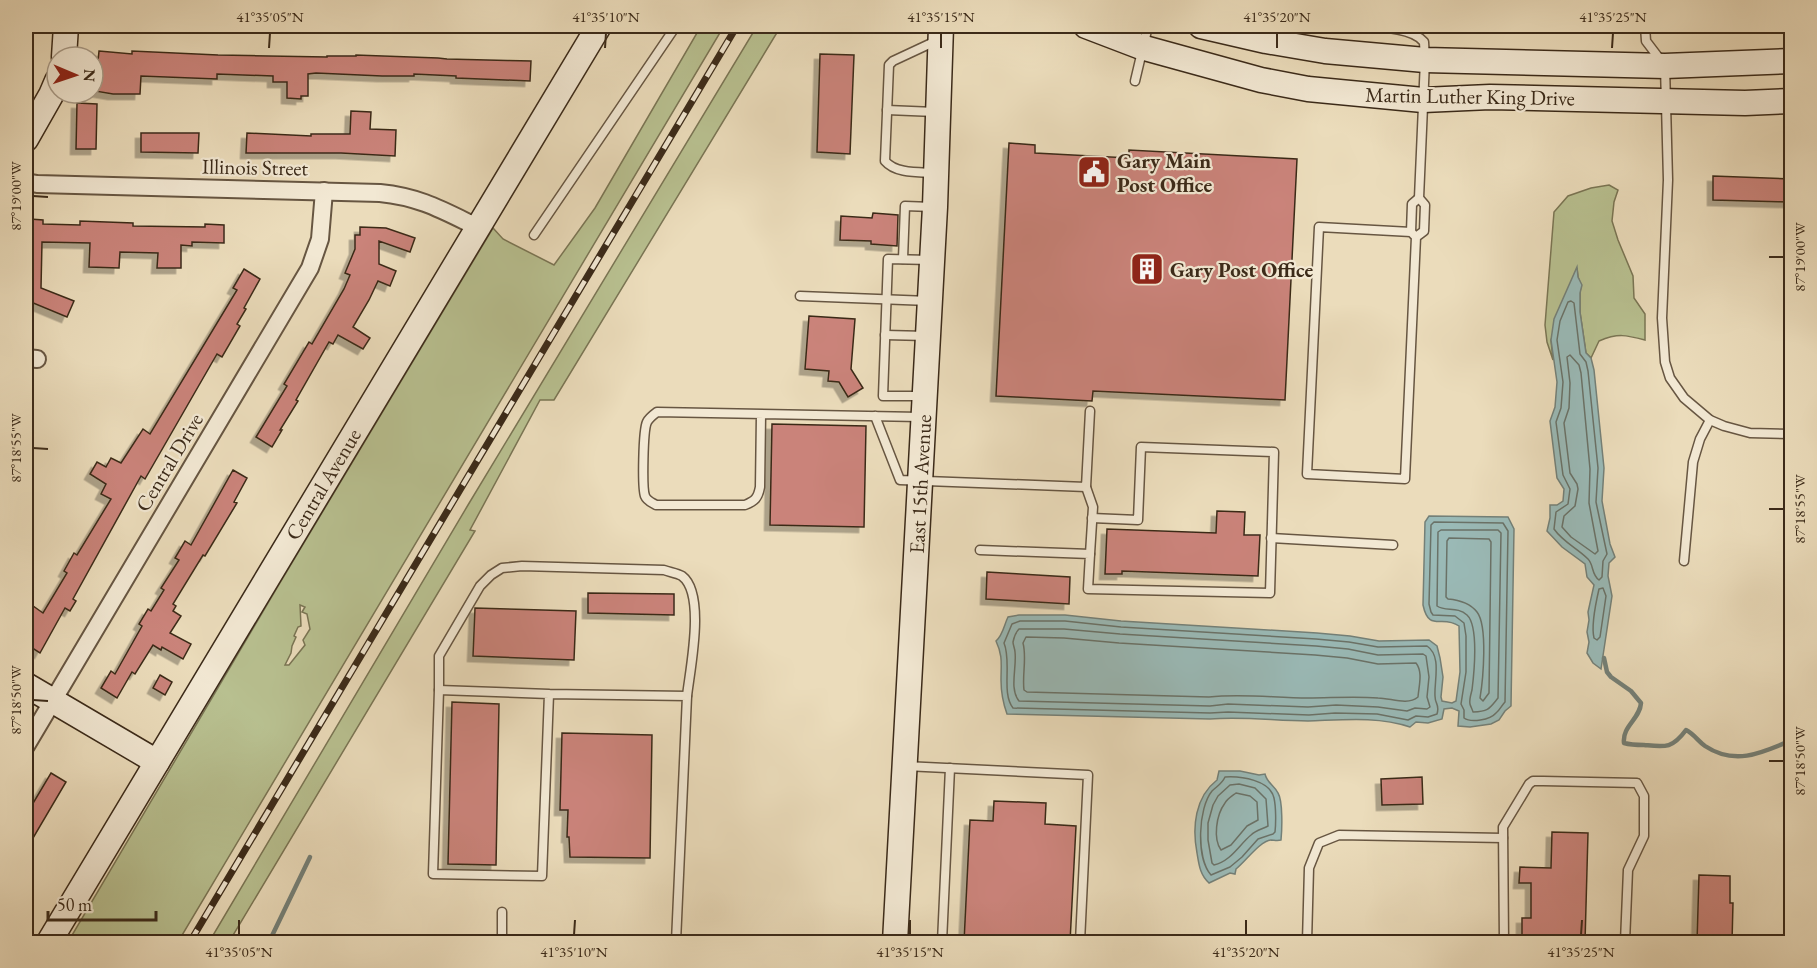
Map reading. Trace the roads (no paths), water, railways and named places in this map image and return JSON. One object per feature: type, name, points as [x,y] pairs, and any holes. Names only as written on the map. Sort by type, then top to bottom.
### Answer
[{"type":"main road","points":[[65,45],[66,26]]},
{"type":"main road","name":"Central Avenue","points":[[49,942],[599,26]]},
{"type":"main road","name":"Martin Luther King Drive","points":[[1086,26],[1145,36],[1261,80],[1308,89],[1423,100],[1490,97],[1745,103],[1791,101]]},
{"type":"main road","name":"Martin Luther King Drive","points":[[1201,26],[1324,51],[1425,60],[1665,66],[1791,61]]},
{"type":"main road","name":"East 15th Avenue","points":[[895,942],[944,30]]},
{"type":"main road","points":[[26,139],[45,105]]},
{"type":"main road","points":[[26,685],[157,762]]},
{"type":"street","name":"Illinois Street","points":[[26,182],[380,193],[410,197],[426,202],[477,227]]},
{"type":"street","name":"Central Drive","points":[[26,746],[310,268],[320,239],[324,191]]},
{"type":"lane","points":[[534,236],[676,26]]},
{"type":"lane","points":[[1349,26],[1404,30],[1424,42],[1419,198],[1425,206],[1424,231],[1414,235],[1319,227],[1307,474],[1405,479],[1414,235],[1412,204],[1419,198]]},
{"type":"lane","points":[[1645,26],[1646,41],[1665,66],[1668,180],[1662,318],[1665,362],[1670,378],[1689,405],[1710,420],[1750,433],[1791,434]]},
{"type":"lane","points":[[936,173],[909,171],[889,165],[885,161],[887,110],[890,65],[944,30]]},
{"type":"lane","points":[[1135,81],[1145,36]]},
{"type":"lane","points":[[887,110],[939,112]]},
{"type":"lane","points":[[903,260],[905,206],[935,207]]},
{"type":"lane","points":[[924,407],[883,396],[888,259],[932,260]]},
{"type":"lane","points":[[800,296],[930,301]]},
{"type":"lane","points":[[885,335],[928,336]]},
{"type":"lane","points":[[761,414],[760,487],[754,501],[745,505],[656,505],[649,501],[644,494],[643,483],[645,432],[646,423],[657,412],[875,416],[924,407]]},
{"type":"lane","points":[[1090,411],[1086,487],[1093,507],[1092,518],[1088,589],[1270,593],[1274,452],[1141,447],[1138,519],[1092,518]]},
{"type":"lane","points":[[875,416],[900,480],[1086,487]]},
{"type":"lane","points":[[1684,561],[1693,462],[1700,439],[1710,420]]},
{"type":"lane","points":[[1271,538],[1393,545]]},
{"type":"lane","points":[[980,550],[1090,554]]},
{"type":"lane","points":[[549,694],[542,876],[433,874],[439,656],[480,586],[490,575],[502,568],[522,566],[663,570],[682,576],[692,592],[696,612],[687,696],[676,942]]},
{"type":"lane","points":[[439,690],[687,696]]},
{"type":"lane","points":[[905,766],[1088,775],[1080,942]]},
{"type":"lane","points":[[942,942],[950,768]]},
{"type":"lane","points":[[1504,942],[1503,827],[1528,784],[1533,781],[1637,783],[1644,796],[1644,836],[1628,870],[1625,942]]},
{"type":"lane","points":[[1307,942],[1309,868],[1319,843],[1340,835],[1503,838]]},
{"type":"lane","points":[[502,912],[502,942]]},
{"type":"water","points":[[1577,267],[1582,285],[1580,312],[1586,353],[1591,358],[1594,370],[1604,468],[1602,501],[1610,544],[1615,557],[1609,563],[1608,576],[1612,596],[1601,669],[1593,663],[1587,653],[1588,612],[1594,585],[1587,577],[1585,564],[1562,547],[1547,531],[1550,505],[1557,505],[1563,501],[1564,489],[1557,478],[1550,421],[1555,407],[1557,382],[1551,340],[1554,319]]},
{"type":"water","points":[[1429,516],[1508,517],[1514,529],[1511,706],[1499,720],[1491,724],[1458,726],[1459,711],[1452,708],[1444,709],[1442,719],[1428,723],[1416,722],[1410,727],[1385,721],[1359,720],[1308,721],[1007,714],[1001,689],[1001,656],[996,641],[1008,617],[1019,615],[1065,615],[1121,621],[1317,633],[1379,641],[1429,640],[1437,646],[1440,658],[1443,677],[1442,701],[1452,703],[1456,701],[1460,672],[1459,626],[1453,623],[1433,621],[1429,618],[1423,605],[1425,522]]},
{"type":"water","points":[[1219,771],[1265,774],[1280,797],[1281,840],[1267,841],[1236,869],[1235,874],[1230,873],[1209,883],[1199,866],[1195,823],[1204,795],[1217,780]]},
{"type":"waterway","points":[[1604,658],[1607,672],[1611,677],[1631,691],[1641,703],[1638,714],[1628,727],[1624,743],[1668,745],[1676,741],[1686,730],[1716,752],[1738,756],[1759,753],[1792,740]]},
{"type":"waterway","points":[[269,942],[310,857]]},
{"type":"railway","points":[[190,942],[737,26]]},
{"type":"place","name":"Gary Main Post Office","points":[[1094,172]]},
{"type":"place","name":"Gary Post Office","points":[[1147,269]]}]
